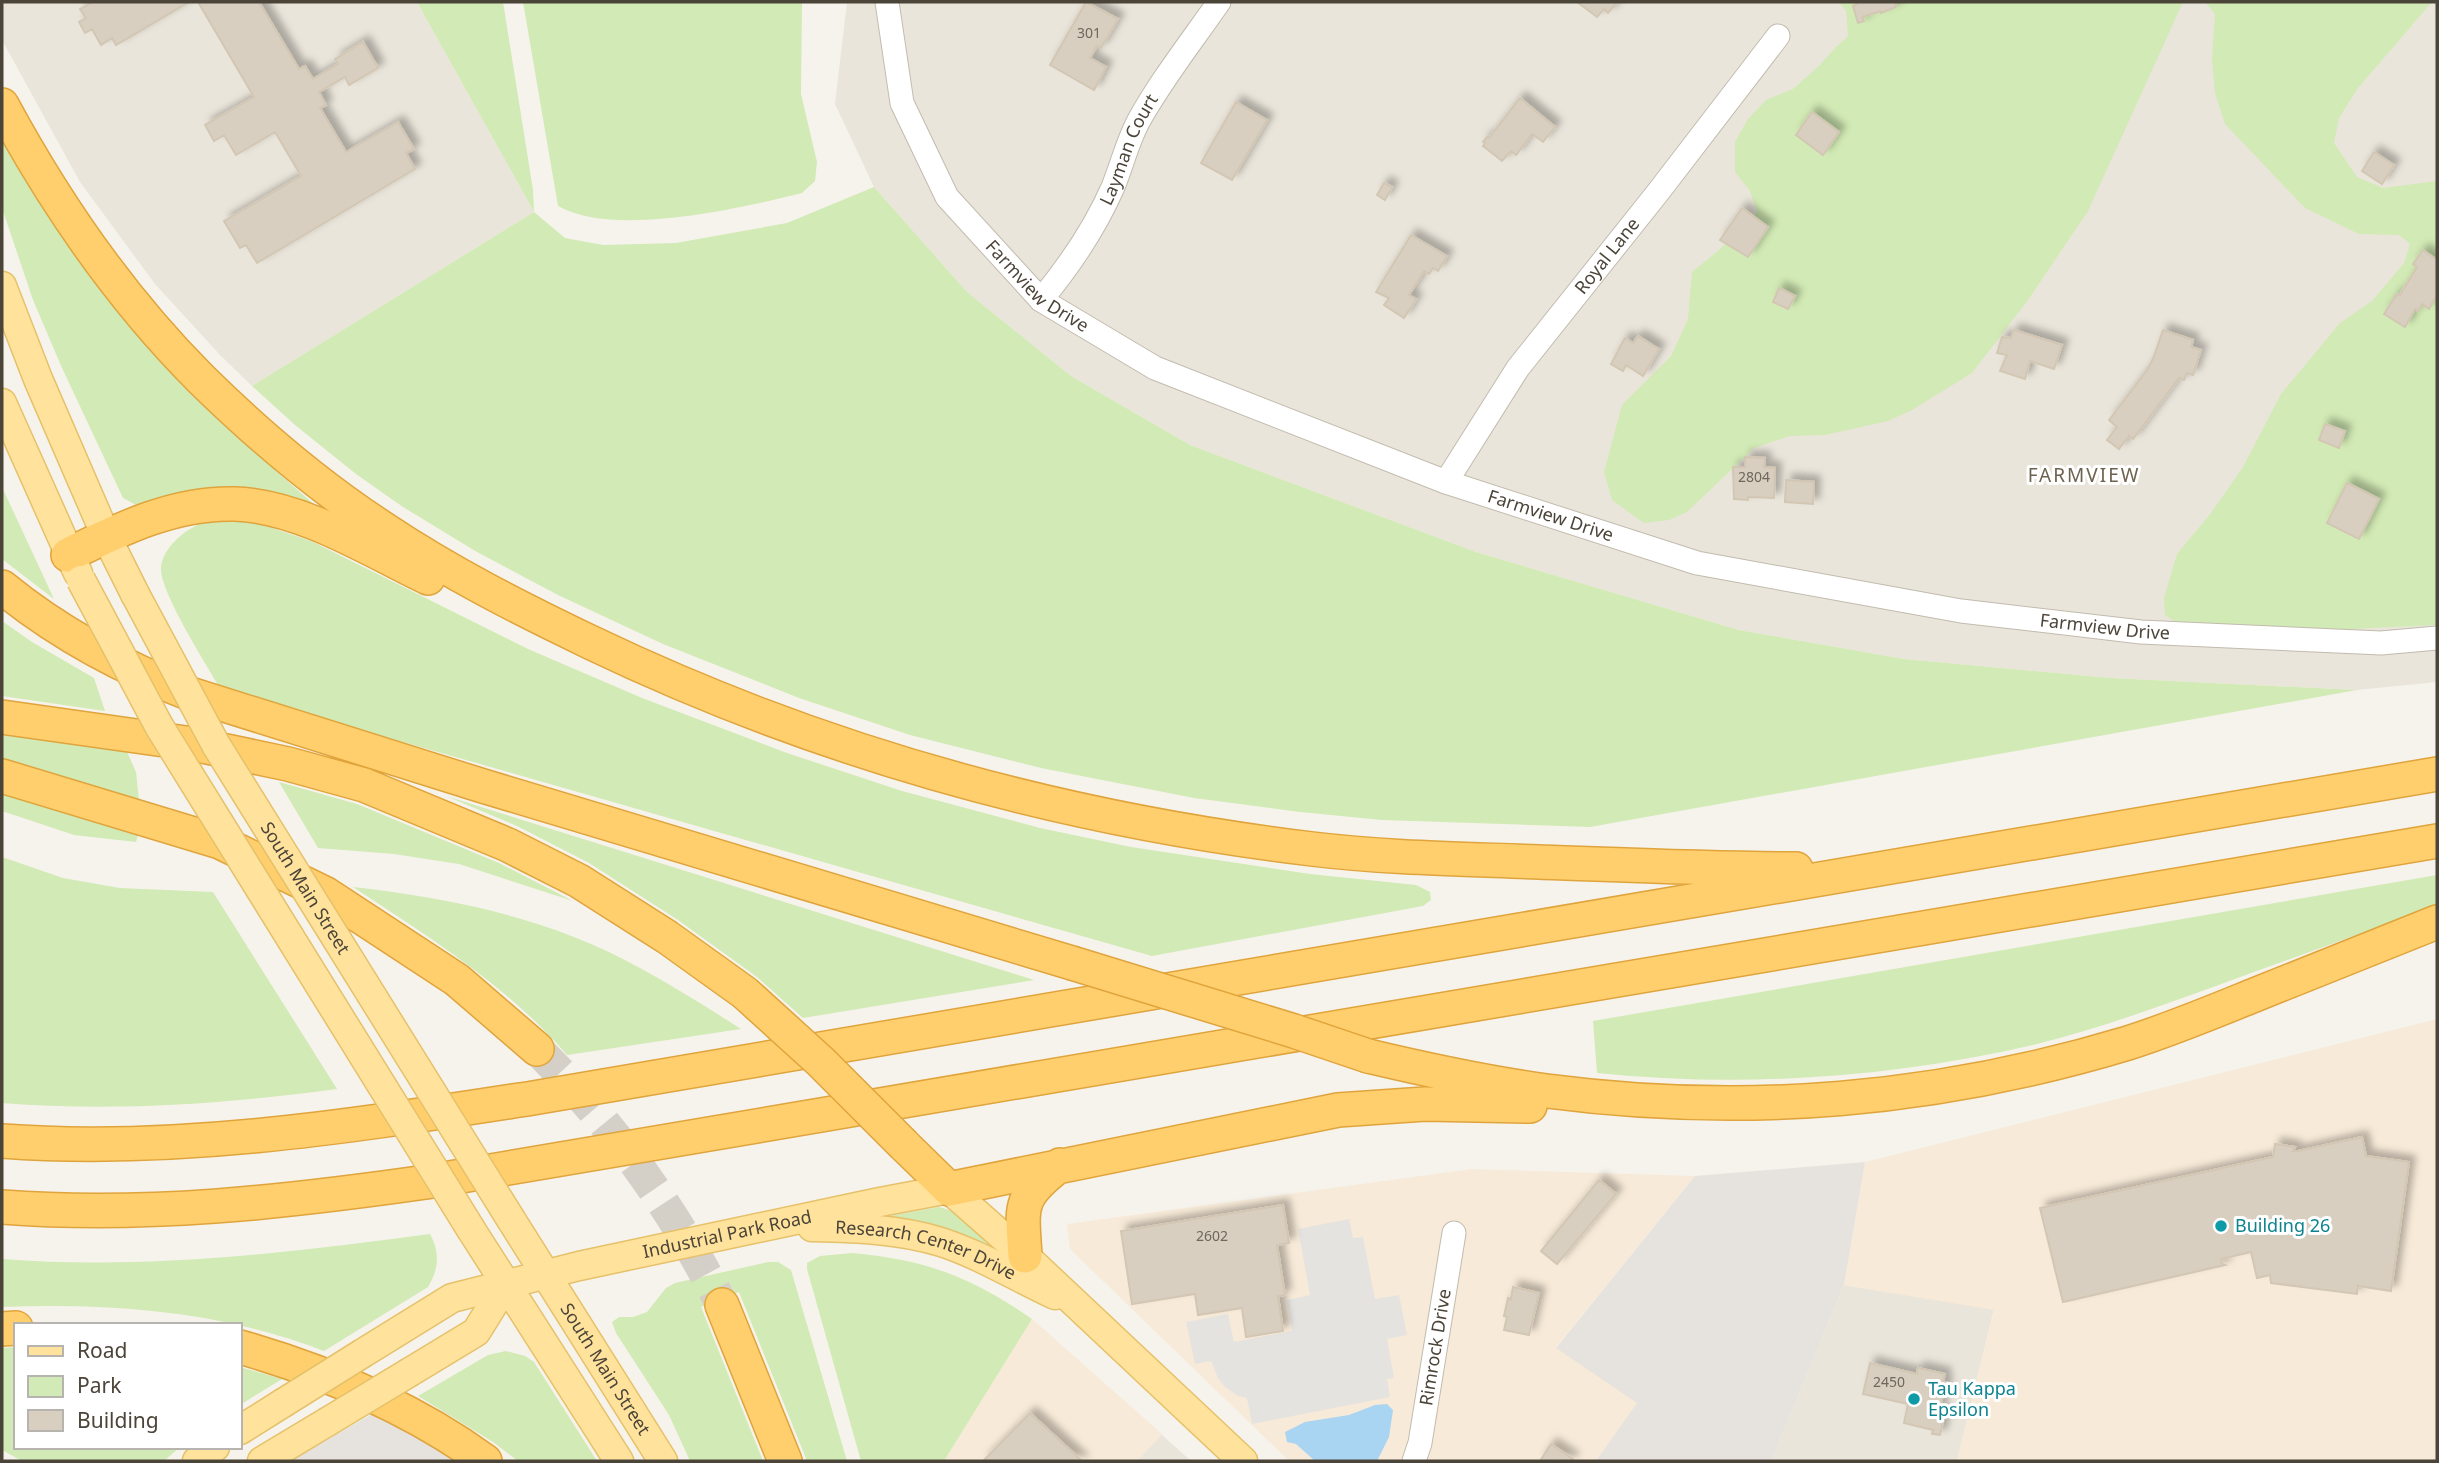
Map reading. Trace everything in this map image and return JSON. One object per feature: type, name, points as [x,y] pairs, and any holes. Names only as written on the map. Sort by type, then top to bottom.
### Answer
[{"type":"highway","points":[[2,105],[55,199],[106,270],[160,336],[269,442],[384,529],[463,577],[544,620],[679,683],[841,745],[978,787],[1136,823],[1312,849],[1400,857],[1813,869],[1847,875]]},
{"type":"highway","points":[[75,568],[106,536],[143,520],[200,506],[237,504],[267,509],[318,525],[503,615],[544,620]]},
{"type":"highway","points":[[2,587],[46,619],[107,655],[161,683],[193,695],[483,786],[1294,1031],[1368,1056],[1485,1082],[1551,1092],[1650,1100],[1743,1103],[1847,1099],[1935,1088],[2038,1068],[2130,1042],[2200,1017],[2437,922]]},
{"type":"highway","points":[[2,717],[193,744],[288,764],[364,785],[508,845],[579,881],[667,937],[744,993],[821,1062],[948,1189],[1338,1110],[1418,1104],[1513,1106],[1650,1100]]},
{"type":"highway","points":[[2,1141],[130,1144],[209,1140],[410,1117],[2437,774]]},
{"type":"highway","points":[[2,776],[220,842],[326,894],[457,980],[537,1049]]},
{"type":"highway","points":[[2,1207],[106,1210],[222,1206],[275,1202],[426,1182],[2437,841]]},
{"type":"highway","points":[[1026,1256],[1022,1211],[1037,1183],[1060,1165]]},
{"type":"highway","points":[[722,1305],[785,1461]]},
{"type":"highway","points":[[242,1348],[288,1361],[356,1387],[424,1422],[485,1461]]},
{"type":"main road","name":"South Main Street","points":[[2,286],[38,379],[106,536],[216,746],[663,1461]]},
{"type":"main road","name":"South Main Street","points":[[2,403],[75,568],[159,726],[472,1231],[619,1461]]},
{"type":"main road","name":"Industrial Park Road","points":[[242,1429],[452,1298],[546,1274],[763,1226],[948,1189]]},
{"type":"main road","name":"Research Center Drive","points":[[948,1189],[1026,1256],[1243,1461]]},
{"type":"main road","name":"Research Center Drive","points":[[763,1226],[870,1229],[920,1237],[967,1252],[1079,1307]]},
{"type":"main road","points":[[262,1461],[476,1332],[506,1284]]},
{"type":"main road","points":[[197,1461],[212,1449]]},
{"type":"street","name":"Farmview Drive","points":[[887,2],[902,103],[947,197],[1041,300],[1155,368],[1446,482],[1697,563],[1961,611],[2141,632],[2381,643],[2437,638]]},
{"type":"street","name":"Layman Court","points":[[1041,300],[1071,263],[1091,231],[1112,188],[1133,132],[1149,103],[1219,2]]},
{"type":"street","name":"Royal Lane","points":[[1446,482],[1518,368],[1778,36]]},
{"type":"street","name":"Rimrock Drive","points":[[1413,1461],[1420,1443],[1454,1233]]},
{"type":"shaded area","points":[[2,2],[417,2],[534,212],[252,386],[155,284],[80,182],[2,40]]},
{"type":"shaded area","points":[[847,2],[2437,2],[2437,682],[2357,690],[2111,678],[1904,659],[1739,630],[1476,552],[1190,445],[1071,376],[967,292],[874,187],[835,104]]},
{"type":"shaded area","points":[[2437,1019],[2437,1461],[1957,1461],[1994,1310],[1844,1285],[1865,1162]]},
{"type":"shaded area","points":[[1865,1162],[1844,1285],[1771,1461],[1596,1461],[1637,1403],[1556,1348],[1695,1176]]},
{"type":"shaded area","points":[[1472,1169],[1695,1176],[1556,1347],[1638,1403],[1596,1461],[1289,1461],[1070,1249],[1067,1224]]},
{"type":"shaded area","points":[[1349,1219],[1353,1238],[1363,1237],[1375,1299],[1399,1295],[1407,1335],[1387,1339],[1394,1378],[1387,1379],[1390,1397],[1252,1424],[1247,1398],[1238,1396],[1224,1386],[1211,1361],[1195,1364],[1186,1322],[1228,1314],[1234,1342],[1292,1331],[1287,1300],[1310,1295],[1298,1229]]},
{"type":"shaded area","points":[[1844,1285],[1994,1309],[1957,1461],[1771,1461]]},
{"type":"shaded area","points":[[1032,1319],[1162,1434],[1137,1461],[944,1461]]},
{"type":"shaded area","points":[[374,1413],[458,1461],[290,1461]]},
{"type":"shaded area","points":[[1162,1435],[1191,1461],[1137,1461]]},
{"type":"green space","points":[[417,2],[503,2],[533,190],[534,212]]},
{"type":"green space","points":[[523,2],[802,2],[801,94],[817,162],[815,181],[802,193],[746,206],[678,217],[611,220],[582,215],[558,206]]},
{"type":"green space","points":[[1839,2],[2183,2],[2088,211],[2028,300],[1972,373],[1912,410],[1888,421],[1825,435],[1790,436],[1754,448],[1687,512],[1669,520],[1644,523],[1612,500],[1604,472],[1622,405],[1671,356],[1688,319],[1692,272],[1719,250],[1757,212],[1750,191],[1735,172],[1735,142],[1748,119],[1766,100],[1793,89],[1848,36],[1846,11]]},
{"type":"green space","points":[[2205,2],[2432,2],[2358,88],[2339,118],[2334,143],[2357,177],[2383,188],[2437,181],[2437,260],[2424,251],[2417,267],[2384,314],[2405,327],[2415,309],[2418,311],[2422,304],[2429,308],[2437,295],[2437,625],[2331,630],[2180,625],[2165,615],[2164,598],[2177,554],[2211,513],[2243,467],[2281,394],[2340,323],[2372,301],[2404,263],[2410,244],[2399,235],[2359,234],[2305,208],[2225,124],[2215,93],[2212,59],[2215,14]],"holes":[[[2347,483],[2378,499],[2359,538],[2327,523]]]},
{"type":"green space","points":[[2,141],[70,249],[128,325],[169,371],[212,413],[323,512],[138,506],[123,498],[33,300],[2,208]]},
{"type":"green space","points":[[874,187],[967,292],[1071,376],[1190,445],[1476,552],[1739,630],[1904,659],[2111,678],[2357,690],[1590,827],[1382,820],[1194,798],[1041,768],[910,735],[799,698],[663,644],[558,595],[477,552],[403,507],[356,474],[252,386],[534,212],[565,238],[603,245],[676,243],[787,223]]},
{"type":"green space","points":[[2,487],[54,599],[2,559]]},
{"type":"green space","points":[[236,521],[263,525],[311,541],[528,649],[642,698],[787,753],[902,791],[1040,828],[1131,847],[1310,874],[1416,885],[1430,892],[1431,900],[1423,906],[1152,956],[221,690],[176,612],[161,569],[165,554],[189,529],[203,523]]},
{"type":"green space","points":[[2,621],[94,678],[105,711],[2,696]]},
{"type":"green space","points":[[2,728],[124,745],[136,772],[139,800],[2,760]]},
{"type":"green space","points":[[279,782],[357,804],[499,863],[573,901],[459,864],[394,854],[318,848]]},
{"type":"green space","points":[[2,790],[138,835],[136,842],[74,835],[2,811]]},
{"type":"green space","points":[[446,796],[1034,980],[803,1018],[757,977],[678,920],[589,863],[517,826]]},
{"type":"green space","points":[[2,857],[63,878],[120,888],[213,892],[337,1089],[170,1105],[86,1107],[2,1103]]},
{"type":"green space","points":[[2437,875],[2437,906],[2153,1009],[2033,1045],[1925,1065],[1816,1077],[1706,1080],[1597,1073],[1593,1021]]},
{"type":"green space","points":[[353,887],[427,897],[501,913],[572,936],[640,968],[741,1029],[567,1055],[544,1030],[493,985],[439,944]]},
{"type":"green space","points":[[939,1207],[956,1212],[1020,1269],[862,1221]]},
{"type":"green space","points":[[430,1234],[437,1260],[428,1287],[324,1351],[285,1337],[242,1326],[242,1323],[165,1312],[84,1307],[2,1307],[2,1259],[56,1262],[163,1261],[324,1247]]},
{"type":"green space","points":[[853,1253],[904,1260],[947,1273],[989,1292],[1032,1319],[944,1461],[861,1461],[807,1269],[807,1263],[820,1256]]},
{"type":"green space","points":[[778,1262],[791,1270],[847,1461],[807,1461],[739,1292],[701,1307],[763,1461],[690,1461],[669,1415],[616,1333],[612,1322],[619,1317],[633,1317],[647,1312],[666,1288],[675,1283]]},
{"type":"green space","points":[[14,1347],[14,1449],[178,1449],[164,1461],[22,1461],[2,1450],[2,1348]]},
{"type":"green space","points":[[506,1351],[525,1356],[534,1362],[597,1461],[518,1461],[493,1442],[418,1396],[488,1355]]},
{"type":"green space","points":[[242,1368],[282,1379],[242,1404]]},
{"type":"water","points":[[1387,1404],[1393,1410],[1389,1437],[1377,1461],[1315,1461],[1296,1444],[1287,1442],[1285,1432],[1305,1422],[1349,1415],[1375,1405]]},
{"type":"building","points":[[93,2],[189,2],[116,45],[112,38],[101,45],[92,29],[85,33],[79,22],[86,18],[80,9]]},
{"type":"building","points":[[198,2],[259,2],[299,69],[305,66],[313,79],[338,64],[335,59],[363,42],[378,68],[349,85],[345,77],[319,92],[326,105],[320,108],[346,152],[398,122],[414,149],[406,153],[415,169],[257,263],[246,245],[240,248],[224,221],[301,176],[275,132],[236,155],[224,135],[214,141],[205,125],[254,97]]},
{"type":"building","points":[[1086,2],[1118,19],[1101,48],[1097,46],[1090,58],[1106,67],[1094,90],[1050,65]]},
{"type":"building","points":[[1577,2],[1617,2],[1608,13],[1604,9],[1597,17]]},
{"type":"building","points":[[1856,2],[1895,2],[1896,7],[1862,17],[1864,21],[1858,23],[1853,6]]},
{"type":"building","points":[[1520,98],[1555,127],[1543,142],[1532,134],[1516,155],[1511,151],[1502,161],[1483,146],[1483,142]]},
{"type":"building","points":[[1236,102],[1267,120],[1232,180],[1201,163]]},
{"type":"building","points":[[1812,112],[1839,132],[1823,155],[1796,135]]},
{"type":"building","points":[[2374,152],[2394,165],[2382,184],[2362,171]]},
{"type":"building","points":[[1384,183],[1392,187],[1385,200],[1377,195]]},
{"type":"building","points":[[1742,208],[1768,227],[1748,257],[1720,240]]},
{"type":"building","points":[[1411,235],[1447,256],[1438,271],[1433,268],[1429,274],[1424,271],[1409,295],[1416,299],[1404,318],[1384,305],[1389,298],[1376,292]]},
{"type":"building","points":[[2423,250],[2437,260],[2437,295],[2429,309],[2422,304],[2418,311],[2415,309],[2405,327],[2384,314],[2397,294],[2400,295],[2417,267],[2413,264]]},
{"type":"building","points":[[1779,288],[1795,296],[1788,309],[1773,302]]},
{"type":"building","points":[[2014,330],[2062,345],[2054,369],[2030,361],[2025,379],[2000,371],[2007,355],[1997,353],[2002,337],[2011,338]]},
{"type":"building","points":[[2163,330],[2193,340],[2191,347],[2201,350],[2193,375],[2187,373],[2184,380],[2179,378],[2133,439],[2129,436],[2119,449],[2107,440],[2117,427],[2109,420],[2147,370]]},
{"type":"building","points":[[1638,336],[1659,349],[1643,376],[1626,365],[1623,371],[1611,364],[1625,338],[1633,343]]},
{"type":"building","points":[[2325,424],[2345,431],[2339,448],[2319,440]]},
{"type":"building","points":[[1745,457],[1765,458],[1764,467],[1775,468],[1774,498],[1734,499],[1733,467],[1745,467]]},
{"type":"building","points":[[1786,480],[1814,482],[1813,504],[1785,502]]},
{"type":"building","points":[[2347,483],[2379,499],[2359,539],[2327,523]]},
{"type":"building","name":"Building 26","points":[[2362,1137],[2366,1156],[2409,1162],[2391,1291],[2358,1286],[2357,1294],[2271,1283],[2270,1275],[2257,1278],[2251,1252],[2221,1259],[2225,1265],[2063,1302],[2040,1208],[2273,1157],[2275,1144],[2295,1147],[2293,1151],[2298,1151]]},
{"type":"building","points":[[1599,1180],[1616,1194],[1557,1264],[1541,1251]]},
{"type":"building","points":[[1283,1205],[1289,1243],[1277,1245],[1285,1295],[1278,1296],[1283,1331],[1246,1337],[1242,1308],[1198,1315],[1195,1294],[1132,1304],[1121,1231]]},
{"type":"building","points":[[1513,1287],[1539,1293],[1529,1335],[1504,1330],[1507,1317],[1504,1316]]},
{"type":"building","name":"Tau Kappa Epsilon","points":[[1870,1363],[1917,1374],[1918,1368],[1945,1374],[1943,1382],[1946,1382],[1939,1412],[1945,1413],[1940,1435],[1932,1434],[1933,1430],[1904,1423],[1908,1404],[1863,1394]]},
{"type":"building","points":[[1030,1413],[1082,1461],[983,1461]]},
{"type":"building","points":[[1551,1444],[1573,1459],[1540,1461]]},
{"type":"tunnel","points":[[537,1049],[592,1109],[640,1170],[683,1234],[722,1305]]},
{"type":"place","name":"Building 26","points":[[2221,1226]]},
{"type":"place","name":"Tau Kappa Epsilon","points":[[1914,1399]]},
{"type":"district","name":"FARMVIEW","points":[[2084,475]]}]
